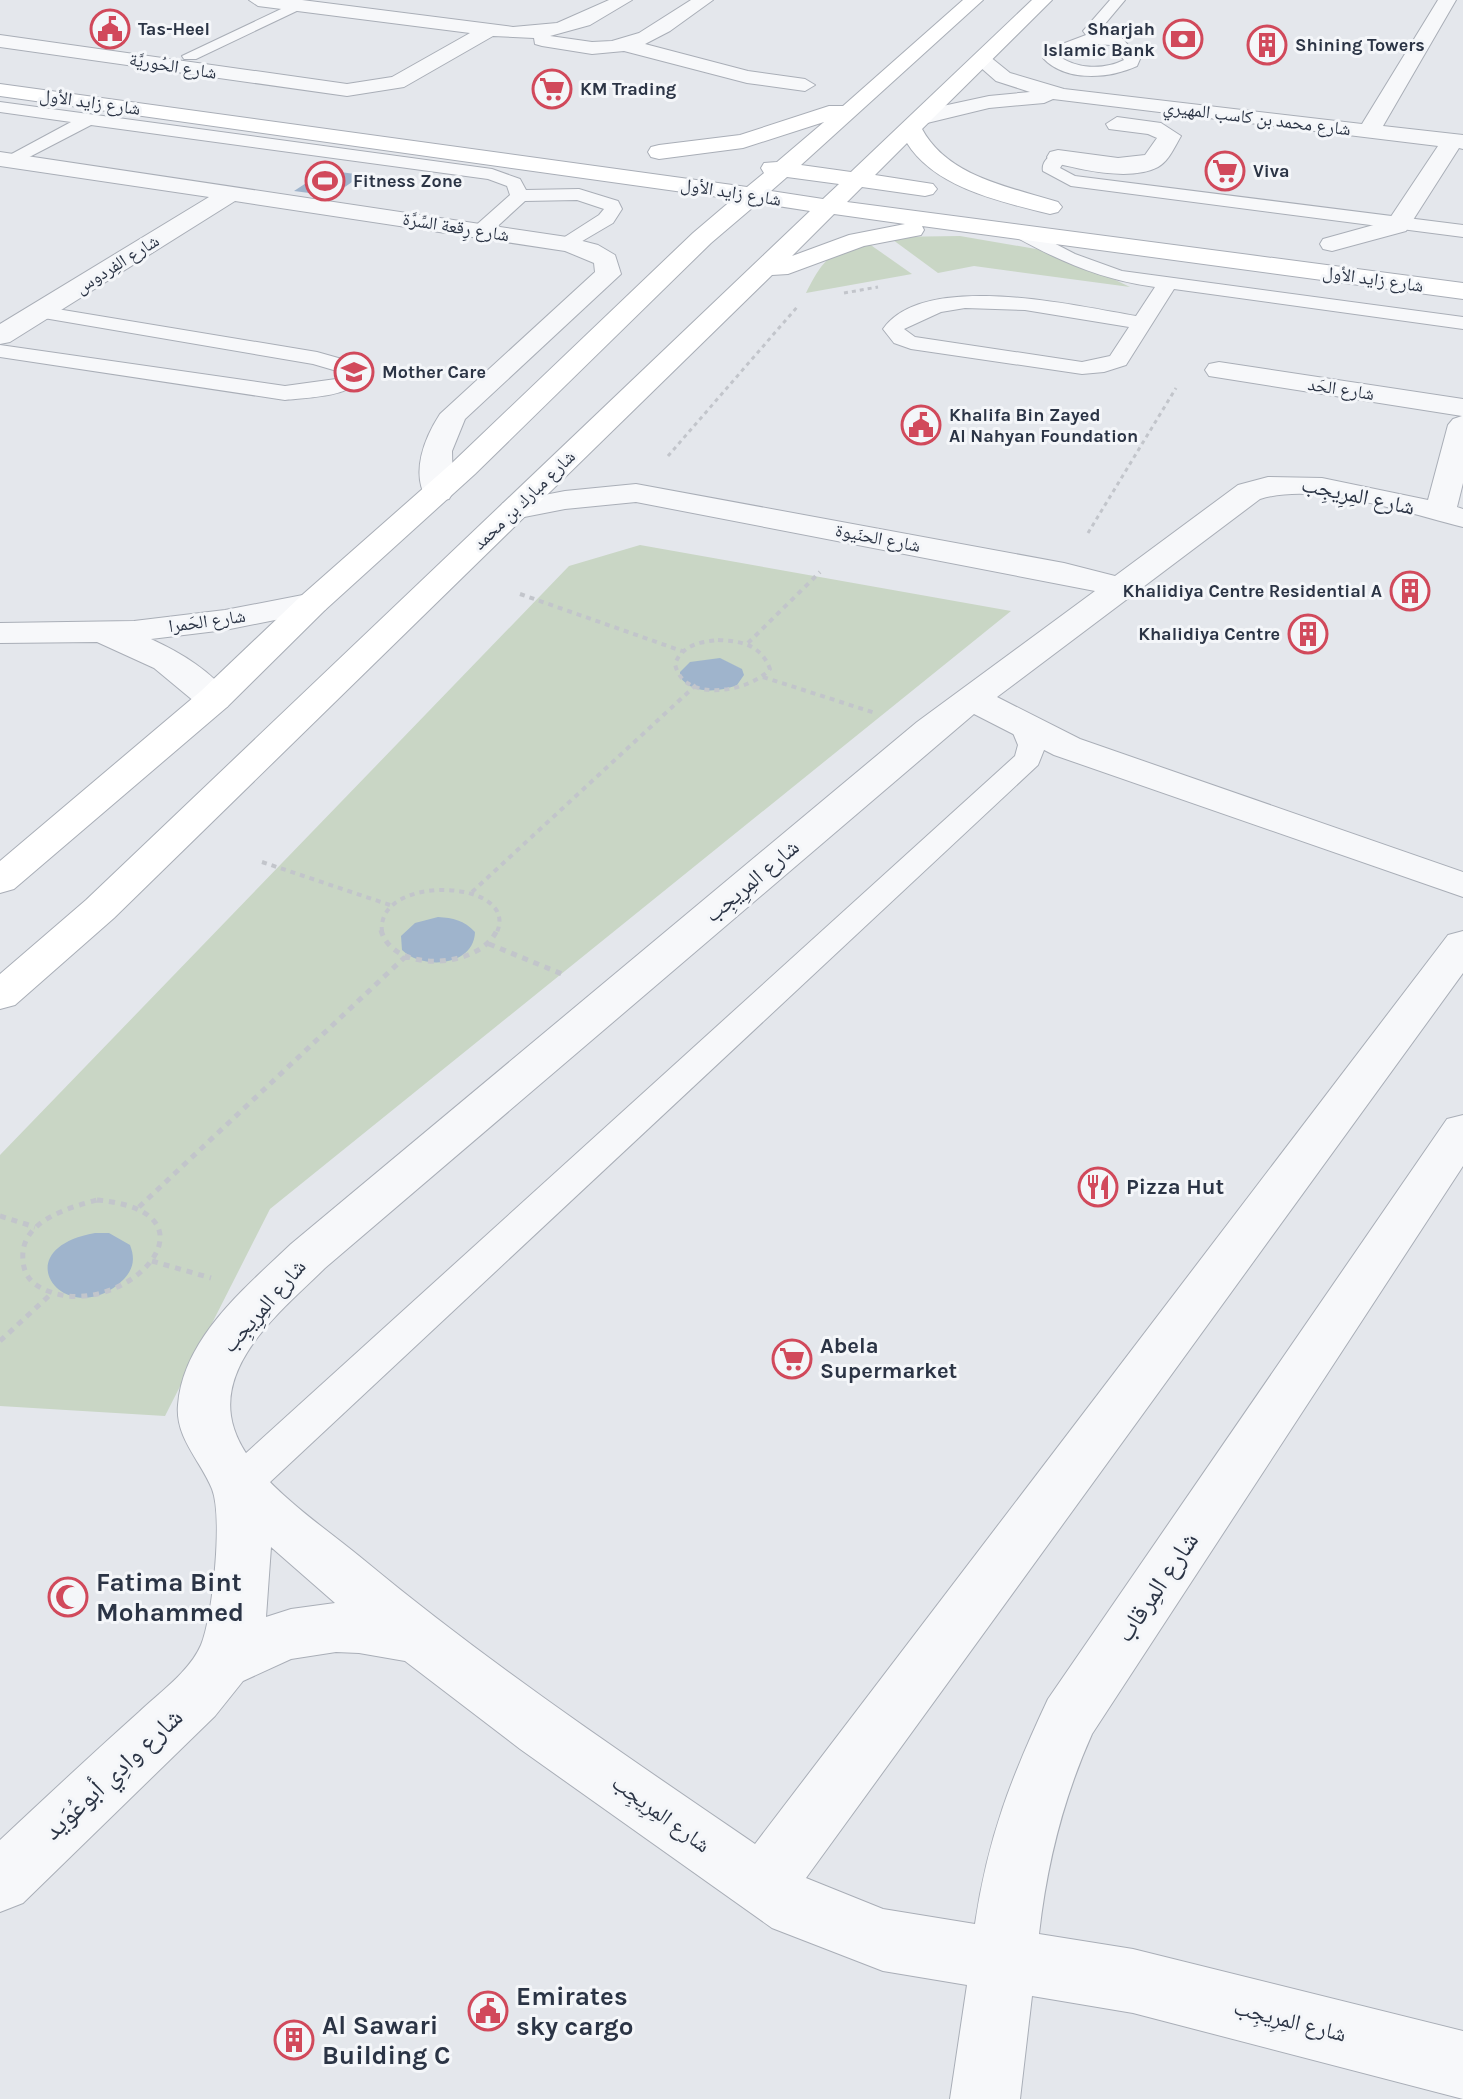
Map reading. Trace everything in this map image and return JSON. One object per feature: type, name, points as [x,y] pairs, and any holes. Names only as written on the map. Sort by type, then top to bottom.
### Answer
[{"type":"main road","points":[[0,881],[214,699],[313,603],[438,492],[695,228],[751,195],[784,170],[974,0]]},
{"type":"main road","name":"شارع مبارك بن محمد","points":[[0,996],[111,898],[754,278],[832,207],[1043,0]]},
{"type":"main road","name":"شارع زايد الأول","points":[[142,83],[361,112]]},
{"type":"main road","name":"شارع زايد الأول","points":[[0,90],[578,168],[832,207],[1463,291]]},
{"type":"main road","name":"شارع زايد الأول","points":[[862,101],[790,128],[743,141],[651,151],[1081,211]]},
{"type":"main road","points":[[916,122],[915,142],[940,165],[974,181],[1050,207]]},
{"type":"main road","points":[[578,168],[668,205]]},
{"type":"main road","points":[[754,278],[858,240],[970,225]]},
{"type":"main road","name":"شارع زايد الأول","points":[[1301,240],[1390,252]]},
{"type":"main road","points":[[0,954],[44,956]]},
{"type":"street","points":[[258,0],[513,33],[584,48],[629,46],[747,77],[805,85]]},
{"type":"street","points":[[513,33],[575,26],[623,0]]},
{"type":"street","points":[[629,46],[647,38],[704,0]]},
{"type":"street","points":[[1369,131],[1447,0]]},
{"type":"street","name":"شارع الحُوريَّة","points":[[0,41],[347,90],[397,83],[490,30]]},
{"type":"street","name":"شارع محمد بن كاسب المهيري","points":[[982,60],[1003,77],[1062,95],[1457,142],[1401,223]]},
{"type":"street","name":"شارع محمد بن كاسب المهيري","points":[[916,122],[989,102],[1062,95]]},
{"type":"street","points":[[1058,157],[1128,165],[1154,159],[1169,134],[1153,128],[1090,122],[1109,101]]},
{"type":"street","points":[[1058,157],[1080,134]]},
{"type":"street","name":"شارع رِقعة السِّرَّة","points":[[6,160],[567,244],[589,250],[606,260],[608,274],[454,414],[442,432],[435,452],[434,472],[438,492]]},
{"type":"street","name":"شارع الفِردوس","points":[[0,336],[234,192]]},
{"type":"street","points":[[1332,244],[1390,230],[1401,223]]},
{"type":"street","name":"شارع الحَد","points":[[1219,370],[1463,408]]},
{"type":"street","points":[[1452,515],[1463,425]]},
{"type":"street","name":"شارع الحنَيوة","points":[[574,452],[599,474],[636,493]]},
{"type":"street","name":"شارع المِرِيجِب","points":[[1452,515],[1314,485],[1292,482],[1261,485],[1118,587],[930,730],[308,1256],[241,1325],[220,1355],[209,1380],[203,1407],[208,1434],[239,1485],[280,1525],[416,1639],[795,1907],[883,1940],[1133,1981],[1463,2065]]},
{"type":"street","name":"شارع الحنَيوة","points":[[514,510],[565,500],[636,493],[1064,573],[1118,587]]},
{"type":"street","name":"شارع الحَمرا","points":[[0,633],[100,633],[225,620],[313,603]]},
{"type":"street","name":"شارع الحَمرا","points":[[100,633],[152,652],[177,666],[198,681],[214,699]]},
{"type":"street","points":[[971,698],[1067,747],[1463,885]]},
{"type":"street","points":[[762,1886],[1463,944]]},
{"type":"street","name":"شارع المِرقاب","points":[[985,2099],[1011,1899],[1023,1837],[1040,1782],[1069,1718],[1463,1130]]},
{"type":"street","name":"شارع وادِي أبوعُوَيد","points":[[0,1882],[194,1698],[222,1663],[236,1623],[243,1517],[239,1485]]},
{"type":"street","name":"شارع وادِي أبوعُوَيد","points":[[222,1663],[263,1642],[319,1627],[352,1626],[416,1639]]},
{"type":"lane","points":[[1098,38],[1091,31],[1118,0]]},
{"type":"lane","points":[[190,56],[298,5]]},
{"type":"lane","points":[[0,107],[492,174],[514,183],[514,201],[481,231]]},
{"type":"lane","points":[[6,160],[89,119]]},
{"type":"lane","points":[[1058,157],[1051,166],[1052,171],[1071,181],[1463,231]]},
{"type":"lane","points":[[484,204],[579,194],[611,205],[613,209],[606,219],[567,244]]},
{"type":"lane","points":[[1019,231],[1084,265],[1119,276],[1463,323]]},
{"type":"lane","points":[[1142,323],[1004,303],[965,301],[926,309],[896,324],[893,329],[895,334],[911,343],[1094,368],[1118,360],[1142,323],[1167,284]]},
{"type":"lane","points":[[0,351],[285,393],[332,388],[347,382],[348,368],[327,360],[39,312]]},
{"type":"lane","points":[[239,1485],[1028,759],[1032,745],[1025,728]]},
{"type":"path","points":[[832,295],[890,284]]},
{"type":"path","points":[[636,493],[802,300]]},
{"type":"path","points":[[1064,573],[1182,378]]},
{"type":"path","points":[[747,644],[858,534]]},
{"type":"path","points":[[520,594],[682,651]]},
{"type":"path","points":[[711,641],[747,644],[761,650],[768,659],[770,669],[763,677],[733,689],[696,685],[682,679],[675,670],[675,660],[682,651],[711,641]]},
{"type":"path","points":[[763,677],[930,730]]},
{"type":"path","points":[[472,892],[696,685]]},
{"type":"path","points":[[262,862],[393,906]]},
{"type":"path","points":[[430,890],[472,892],[497,909],[501,921],[499,932],[489,944],[460,959],[422,961],[405,957],[383,939],[380,928],[383,916],[410,896],[430,890]]},
{"type":"path","points":[[489,944],[615,997]]},
{"type":"path","points":[[139,1207],[405,957]]},
{"type":"path","points":[[97,1200],[119,1201],[139,1207],[152,1216],[159,1230],[159,1245],[152,1261],[139,1276],[96,1295],[73,1297],[52,1293],[35,1285],[25,1273],[21,1258],[25,1242],[35,1227],[53,1214],[97,1200]]},
{"type":"path","points":[[0,1216],[35,1227]]},
{"type":"path","points":[[0,1341],[52,1293]]},
{"type":"green space","points":[[960,236],[1059,253],[1130,287],[974,266],[938,273],[889,237]]},
{"type":"green space","points":[[865,241],[912,274],[806,293],[828,259]]},
{"type":"green space","points":[[640,545],[1011,611],[270,1209],[165,1416],[0,1406],[0,1155],[569,566]]},
{"type":"water","points":[[326,170],[362,175],[332,196],[294,191]]},
{"type":"water","points":[[720,658],[742,669],[744,675],[737,685],[722,689],[699,689],[685,683],[680,677],[680,672],[690,662]]},
{"type":"water","points":[[438,917],[458,920],[475,932],[466,952],[446,962],[434,962],[422,961],[402,950],[401,936],[415,923]]},
{"type":"water","points":[[95,1233],[109,1233],[130,1245],[132,1267],[124,1279],[103,1294],[82,1298],[65,1294],[53,1283],[48,1270],[52,1255],[67,1242]]},
{"type":"place","name":"Tas-Heel","points":[[110,29]]},
{"type":"place","name":"Sharjah Islamic Bank","points":[[1183,39]]},
{"type":"place","name":"Shining Towers","points":[[1267,45]]},
{"type":"place","name":"KM Trading","points":[[552,89]]},
{"type":"place","name":"Viva","points":[[1225,171]]},
{"type":"place","name":"Fitness Zone","points":[[325,181]]},
{"type":"place","name":"Mother Care","points":[[354,372]]},
{"type":"place","name":"Khalifa Bin Zayed Al Nahyan Foundation","points":[[921,425]]},
{"type":"place","name":"Khalidiya Centre Residential A","points":[[1410,591]]},
{"type":"place","name":"Khalidiya Centre","points":[[1308,634]]},
{"type":"place","name":"Pizza Hut","points":[[1098,1187]]},
{"type":"place","name":"Abela Supermarket","points":[[792,1359]]},
{"type":"place","name":"Fatima Bint Mohammed","points":[[68,1597]]},
{"type":"place","name":"Emirates sky cargo","points":[[488,2011]]},
{"type":"place","name":"Al Sawari Building C","points":[[294,2040]]}]
